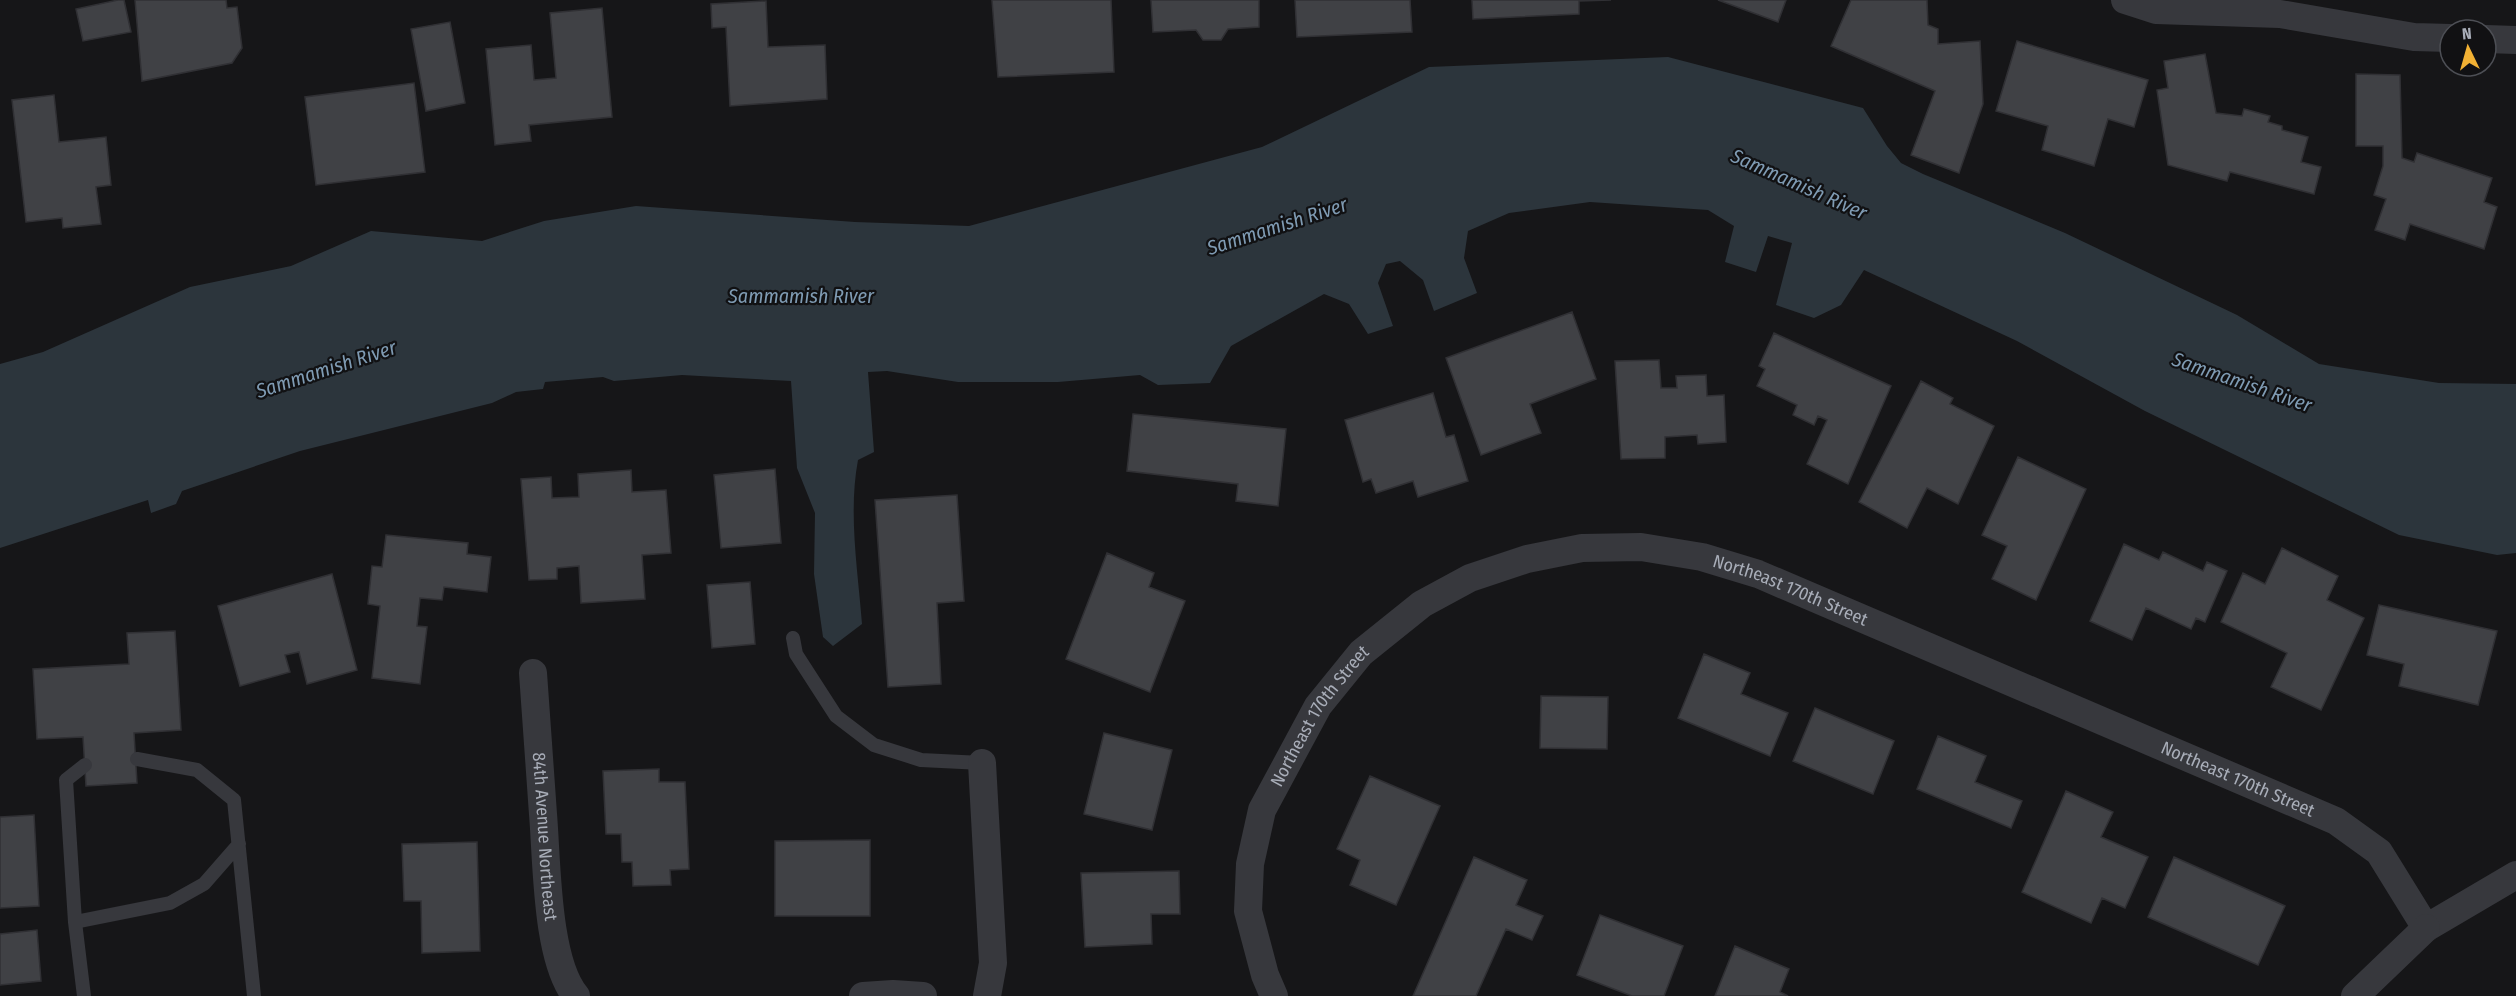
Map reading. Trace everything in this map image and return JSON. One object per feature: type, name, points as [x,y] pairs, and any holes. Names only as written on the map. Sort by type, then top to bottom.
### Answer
[{"type":"street","points":[[2125,0],[2156,10],[2280,14],[2414,37],[2438,38]]},
{"type":"street","points":[[2498,39],[2516,40]]},
{"type":"street","name":"Northeast 170th Street","points":[[1274,996],[1265,975],[1248,911],[1251,864],[1262,810],[1318,706],[1361,652],[1422,604],[1470,578],[1527,559],[1582,548],[1641,547],[1702,557],[1758,574],[2336,820],[2379,852],[2426,928]]},
{"type":"street","name":"84th Avenue Northeast","points":[[532,673],[551,914],[562,970],[569,988],[576,996]]},
{"type":"street","points":[[982,763],[993,963],[987,996]]},
{"type":"street","points":[[2355,996],[2426,928],[2516,875]]},
{"type":"street","points":[[863,996],[893,994],[923,996]]},
{"type":"lane","points":[[793,638],[796,654],[836,716],[874,745],[921,760],[982,763]]},
{"type":"lane","points":[[137,759],[197,770],[234,800],[254,996]]},
{"type":"lane","points":[[84,996],[75,922],[66,780],[85,765]]},
{"type":"lane","points":[[75,922],[170,903],[204,884],[239,844]]},
{"type":"water","name":"Sammamish River","points":[[1668,57],[1863,108],[1887,146],[1901,163],[2065,233],[2237,315],[2319,364],[2439,383],[2516,384],[2516,553],[2497,555],[2399,535],[2145,411],[2017,341],[1864,270],[1841,305],[1814,318],[1776,305],[1792,243],[1768,236],[1756,272],[1725,262],[1734,226],[1708,210],[1590,202],[1509,213],[1468,231],[1464,258],[1477,293],[1434,311],[1423,280],[1400,261],[1386,264],[1378,283],[1393,326],[1368,334],[1349,304],[1324,294],[1231,346],[1210,383],[1158,385],[1140,375],[1058,382],[958,382],[887,371],[868,372],[874,452],[858,460],[854,501],[862,624],[833,646],[823,637],[814,574],[815,513],[797,468],[791,381],[682,375],[614,381],[603,377],[545,382],[543,389],[516,392],[492,403],[300,451],[182,491],[176,504],[151,513],[148,500],[0,548],[0,364],[43,352],[190,287],[291,266],[371,231],[482,241],[544,221],[636,206],[855,222],[969,226],[1262,147],[1429,67]]},
{"type":"building","points":[[124,0],[131,32],[83,41],[76,9]]},
{"type":"building","points":[[135,0],[226,0],[227,8],[237,7],[242,48],[232,63],[142,81]]},
{"type":"building","points":[[992,0],[1111,0],[1114,72],[998,77]]},
{"type":"building","points":[[1151,0],[1259,0],[1259,27],[1228,29],[1221,40],[1203,40],[1196,30],[1153,32]]},
{"type":"building","points":[[1295,0],[1410,0],[1412,32],[1297,37]]},
{"type":"building","points":[[1472,0],[1611,0],[1579,1],[1579,14],[1473,19]]},
{"type":"building","points":[[1718,0],[1786,0],[1778,22]]},
{"type":"building","points":[[1851,0],[1927,0],[1928,25],[1938,29],[1938,44],[1980,41],[1983,104],[1959,173],[1911,155],[1935,91],[1831,46]]},
{"type":"building","points":[[766,1],[768,47],[825,45],[827,99],[730,106],[726,27],[712,28],[711,4]]},
{"type":"building","points":[[602,8],[612,117],[529,125],[531,141],[495,145],[486,49],[531,45],[534,80],[556,78],[550,13]]},
{"type":"building","points":[[450,22],[465,103],[426,111],[411,29]]},
{"type":"building","points":[[2017,41],[2148,80],[2134,127],[2108,119],[2094,166],[2042,150],[2048,126],[1996,111]]},
{"type":"building","points":[[2205,54],[2216,113],[2242,116],[2244,109],[2270,116],[2268,122],[2282,126],[2282,130],[2308,137],[2301,162],[2321,167],[2314,194],[2230,172],[2227,181],[2168,165],[2157,90],[2168,88],[2164,61]]},
{"type":"building","points":[[2356,74],[2400,75],[2402,158],[2414,162],[2417,153],[2492,178],[2484,202],[2497,207],[2484,249],[2410,224],[2405,240],[2375,230],[2386,199],[2374,195],[2383,166],[2383,146],[2356,146]]},
{"type":"building","points":[[414,83],[425,172],[316,185],[305,97]]},
{"type":"building","points":[[54,95],[59,142],[106,137],[111,185],[96,187],[101,224],[63,228],[62,218],[26,222],[12,100]]},
{"type":"building","points":[[1572,312],[1596,379],[1530,404],[1541,433],[1481,455],[1446,358]]},
{"type":"building","points":[[1774,333],[1891,386],[1848,484],[1807,464],[1827,420],[1818,416],[1814,425],[1793,415],[1797,405],[1757,386],[1765,369],[1759,366]]},
{"type":"building","points":[[1659,360],[1661,388],[1677,388],[1676,376],[1706,375],[1707,396],[1724,395],[1726,442],[1698,444],[1697,435],[1665,437],[1665,458],[1621,459],[1615,361]]},
{"type":"building","points":[[1921,381],[1953,398],[1950,404],[1994,426],[1958,504],[1927,488],[1907,528],[1859,502]]},
{"type":"building","points":[[1433,393],[1446,437],[1454,435],[1468,481],[1418,497],[1413,481],[1376,493],[1371,479],[1363,482],[1345,420]]},
{"type":"building","points":[[1133,414],[1286,429],[1278,506],[1236,501],[1238,484],[1127,471]]},
{"type":"building","points":[[2018,457],[2086,489],[2036,600],[1992,579],[2007,546],[1982,535]]},
{"type":"building","points":[[775,469],[781,543],[721,548],[714,475]]},
{"type":"building","points":[[631,470],[632,492],[666,490],[671,553],[642,555],[645,599],[581,603],[579,566],[557,568],[557,579],[529,580],[521,479],[551,477],[552,498],[579,497],[578,474]]},
{"type":"building","points":[[957,495],[964,601],[937,603],[941,684],[888,687],[875,500]]},
{"type":"building","points":[[386,535],[468,543],[467,554],[491,557],[487,592],[444,587],[442,600],[420,598],[417,626],[427,627],[420,684],[372,678],[380,606],[368,604],[372,566],[382,567]]},
{"type":"building","points":[[2124,544],[2159,560],[2163,552],[2203,571],[2207,562],[2227,571],[2205,622],[2196,618],[2191,629],[2146,608],[2132,640],[2090,621]]},
{"type":"building","points":[[2282,548],[2338,576],[2327,600],[2364,618],[2321,710],[2271,687],[2287,653],[2221,622],[2243,573],[2265,584]]},
{"type":"building","points":[[1107,553],[1154,573],[1149,587],[1185,601],[1150,692],[1066,659]]},
{"type":"building","points":[[332,574],[357,670],[307,684],[299,652],[285,655],[290,672],[240,686],[218,606]]},
{"type":"building","points":[[750,582],[755,644],[712,648],[707,585]]},
{"type":"building","points":[[2379,605],[2497,631],[2478,705],[2399,686],[2404,664],[2367,655]]},
{"type":"building","points":[[175,631],[181,730],[134,733],[137,783],[86,786],[83,737],[37,739],[33,669],[129,664],[127,633]]},
{"type":"building","points":[[1704,654],[1750,673],[1741,694],[1788,713],[1770,756],[1678,718]]},
{"type":"building","points":[[1541,696],[1608,697],[1607,749],[1540,748]]},
{"type":"building","points":[[1815,708],[1894,741],[1873,794],[1793,761]]},
{"type":"building","points":[[1104,733],[1172,750],[1152,830],[1084,814]]},
{"type":"building","points":[[1938,736],[1986,756],[1975,782],[2022,801],[2011,828],[1917,789]]},
{"type":"building","points":[[659,769],[659,782],[685,782],[689,869],[670,870],[671,885],[633,886],[632,862],[622,862],[621,834],[606,834],[603,771]]},
{"type":"building","points":[[1370,776],[1440,806],[1396,905],[1350,885],[1360,860],[1337,849]]},
{"type":"building","points":[[2066,791],[2113,812],[2101,837],[2148,857],[2125,908],[2102,898],[2091,923],[2022,892]]},
{"type":"building","points":[[34,815],[39,906],[0,908],[0,817]]},
{"type":"building","points":[[870,840],[870,916],[775,916],[775,841]]},
{"type":"building","points":[[477,842],[480,951],[422,953],[421,901],[404,901],[402,844]]},
{"type":"building","points":[[1474,857],[1527,880],[1516,905],[1543,916],[1532,940],[1506,929],[1476,996],[1413,996]]},
{"type":"building","points":[[2174,857],[2285,906],[2258,965],[2148,917]]},
{"type":"building","points":[[1179,871],[1180,914],[1151,914],[1152,944],[1085,947],[1081,873]]},
{"type":"building","points":[[1600,915],[1683,946],[1664,996],[1632,996],[1577,975]]},
{"type":"building","points":[[37,930],[41,981],[0,985],[0,934]]},
{"type":"building","points":[[1735,946],[1789,969],[1780,992],[1788,996],[1715,996]]}]
